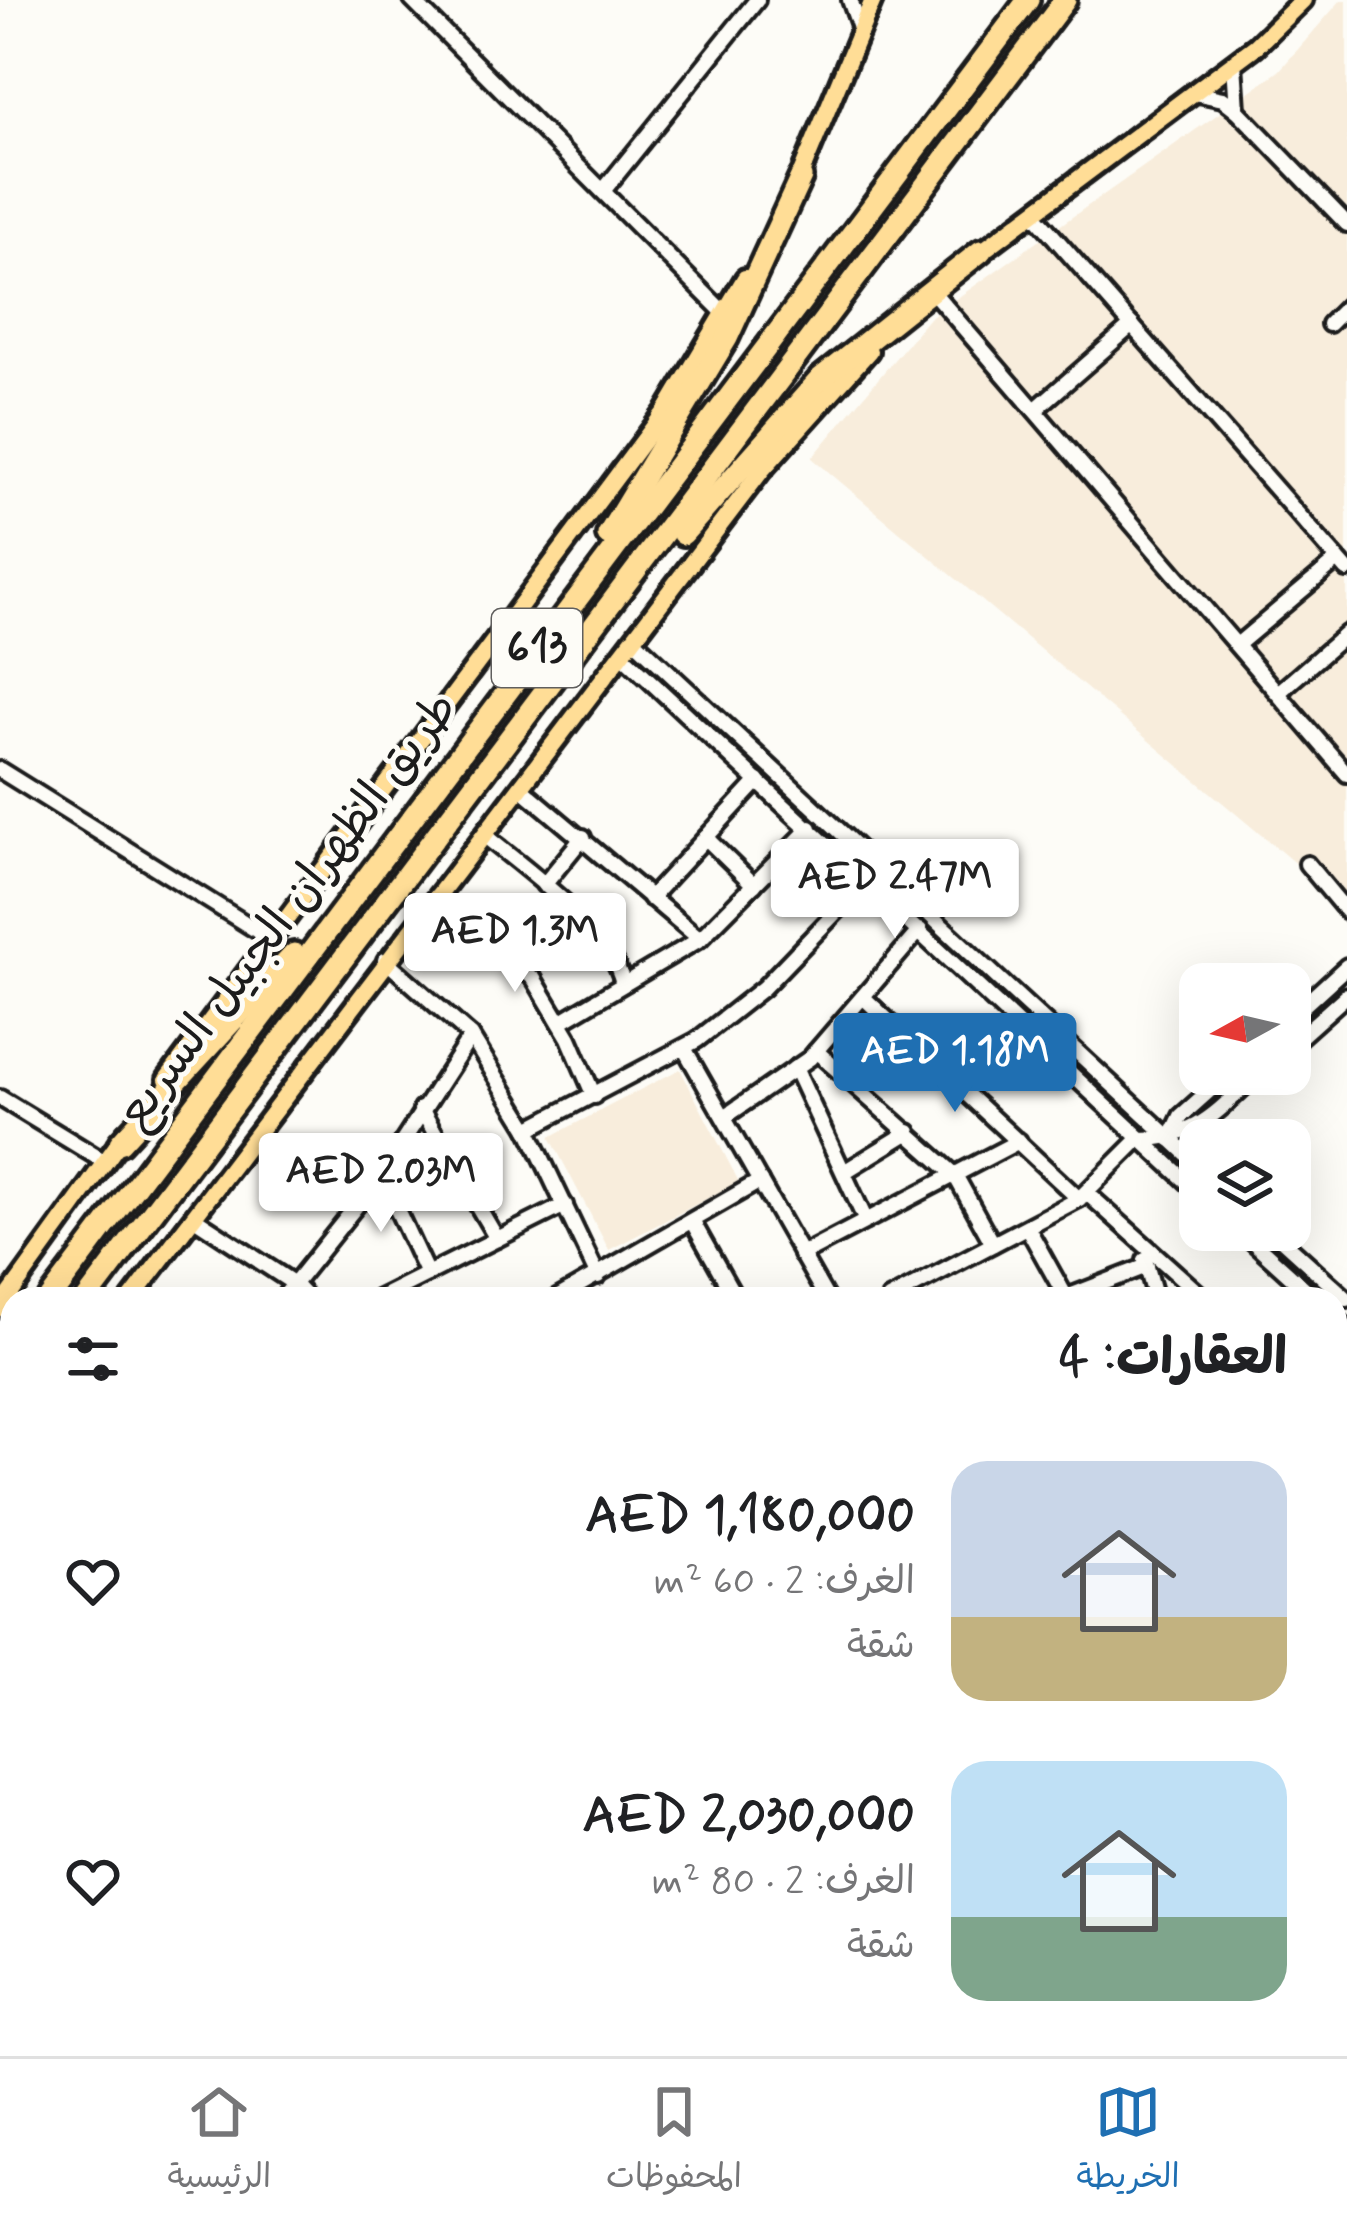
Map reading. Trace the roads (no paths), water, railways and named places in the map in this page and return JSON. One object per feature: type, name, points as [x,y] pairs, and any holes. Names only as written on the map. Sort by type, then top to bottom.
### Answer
[{"type":"highway","name":"طريق الظهران الجبيل السريع","points":[[59,1287],[1028,0]]},
{"type":"highway","name":"طريق الظهران الجبيل السريع","points":[[99,1287],[1065,0]]},
{"type":"highway","points":[[558,620],[688,410],[801,177]]},
{"type":"highway","points":[[547,694],[821,378],[981,251]]},
{"type":"highway","points":[[119,1143],[372,870]]},
{"type":"main road","name":"613","points":[[15,1287],[667,409],[801,177],[873,0]]},
{"type":"main road","points":[[140,1287],[385,960],[807,417],[981,251],[1234,62],[1303,0]]},
{"type":"street","points":[[412,0],[725,314]]},
{"type":"street","points":[[603,191],[757,0]]},
{"type":"street","points":[[850,0],[861,32]]},
{"type":"street","points":[[1234,62],[1237,110]]},
{"type":"street","points":[[1194,93],[1223,99],[1237,110],[1347,224]]},
{"type":"street","points":[[1034,213],[1343,565],[1237,645]]},
{"type":"street","points":[[933,292],[1347,774]]},
{"type":"street","points":[[1329,324],[1347,306]]},
{"type":"street","points":[[1035,410],[1132,325]]},
{"type":"street","points":[[1278,693],[1347,633]]},
{"type":"street","points":[[627,646],[741,740],[1179,1147]]},
{"type":"street","points":[[627,646],[729,754],[1179,1175]]},
{"type":"street","points":[[729,754],[741,740]]},
{"type":"street","points":[[0,770],[272,940]]},
{"type":"street","points":[[650,898],[758,781]]},
{"type":"street","points":[[521,788],[700,939]]},
{"type":"street","points":[[560,1022],[700,939],[810,828]]},
{"type":"street","points":[[484,835],[544,885],[620,966],[623,984]]},
{"type":"street","points":[[544,885],[583,837]]},
{"type":"street","points":[[706,838],[754,884]]},
{"type":"street","points":[[1307,864],[1347,912]]},
{"type":"street","points":[[528,1129],[684,1048],[763,988],[866,880]]},
{"type":"street","points":[[436,896],[534,979],[594,1096]]},
{"type":"street","points":[[726,1116],[816,1051],[920,930]]},
{"type":"street","points":[[385,960],[471,1036],[528,1129],[598,1276]]},
{"type":"street","points":[[1311,999],[1347,966]]},
{"type":"street","points":[[1311,1027],[1347,995]]},
{"type":"street","points":[[863,997],[1186,1287]]},
{"type":"street","points":[[290,1287],[381,1175],[471,1036]]},
{"type":"street","points":[[684,1048],[820,1287]]},
{"type":"street","points":[[816,1051],[955,1175],[993,1244]]},
{"type":"street","points":[[795,1068],[866,1221]]},
{"type":"street","points":[[1170,1139],[1181,1116],[1204,1095]]},
{"type":"street","points":[[912,1287],[1083,1196],[1139,1139],[1170,1139],[1195,1130],[1234,1095]]},
{"type":"street","points":[[0,1098],[105,1162]]},
{"type":"street","points":[[421,1109],[497,1239]]},
{"type":"street","points":[[844,1172],[909,1132]]},
{"type":"street","points":[[801,1256],[1019,1141]]},
{"type":"street","points":[[381,1175],[427,1274]]},
{"type":"street","points":[[577,1287],[760,1181]]},
{"type":"street","points":[[401,1287],[565,1205]]},
{"type":"street","points":[[194,1218],[297,1287]]},
{"type":"street","points":[[692,1221],[726,1287]]},
{"type":"street","points":[[1027,1227],[1061,1287]]},
{"type":"street","points":[[1142,1243],[1153,1287]]},
{"type":"street","points":[[1262,1251],[1299,1287]]},
{"type":"street","points":[[1294,1251],[1334,1287]]},
{"type":"street","points":[[1094,1287],[1147,1266]]}]
